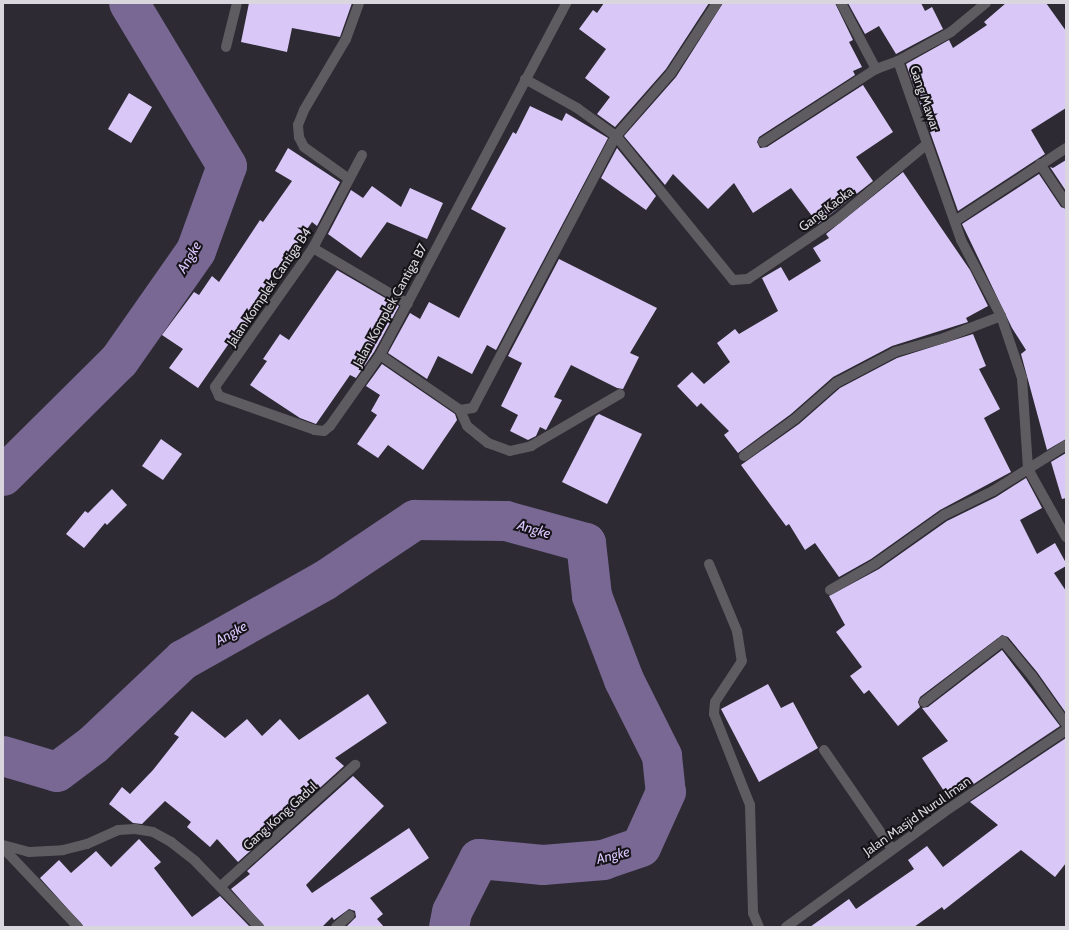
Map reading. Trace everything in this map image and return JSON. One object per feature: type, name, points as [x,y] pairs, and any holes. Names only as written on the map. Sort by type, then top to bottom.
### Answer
[{"type":"street","points":[[226,47],[237,3]]},
{"type":"street","points":[[349,179],[304,147],[299,138],[298,126],[304,110],[346,40],[359,3]]},
{"type":"street","name":"Jalan Komplek Cantiga B7","points":[[215,388],[218,396],[324,431],[330,426],[380,354],[408,304],[566,3]]},
{"type":"street","points":[[460,410],[472,408],[478,400],[616,136],[671,73],[717,3]]},
{"type":"street","points":[[841,3],[876,69]]},
{"type":"street","name":"Gang Mawar","points":[[955,221],[898,61],[951,32],[986,3]]},
{"type":"street","points":[[763,142],[876,69],[898,61]]},
{"type":"street","points":[[525,79],[577,108],[616,136]]},
{"type":"street","name":"Gang Kaoka","points":[[616,136],[733,280],[748,279],[837,219],[927,144]]},
{"type":"street","points":[[1066,148],[955,221],[960,240],[1001,316],[1022,378],[1028,469],[1066,537]]},
{"type":"street","name":"Jalan Komplek Cantiga B4","points":[[215,388],[314,248],[362,155]]},
{"type":"street","points":[[1040,164],[1066,203]]},
{"type":"street","points":[[314,248],[408,304]]},
{"type":"street","points":[[744,456],[795,419],[836,383],[895,352],[944,338],[1001,316]]},
{"type":"street","points":[[380,354],[460,410],[467,426],[488,443],[510,450],[531,446],[620,394]]},
{"type":"street","points":[[830,590],[875,564],[944,515],[993,491],[1066,445]]},
{"type":"street","points":[[709,564],[737,631],[742,661],[715,702],[714,714],[750,805],[753,913],[760,927]]},
{"type":"street","points":[[924,702],[1003,642],[1066,724]]},
{"type":"street","name":"Jalan Masjid Nurul Iman","points":[[786,927],[892,849],[1066,730]]},
{"type":"street","points":[[824,750],[892,849]]},
{"type":"street","name":"Gang Kong Gadul","points":[[221,886],[355,765]]},
{"type":"street","points":[[3,847],[29,852],[63,850],[87,844],[118,830],[135,829],[153,832],[171,842],[221,886],[259,927]]},
{"type":"street","points":[[3,847],[78,927]]},
{"type":"street","points":[[336,927],[350,914]]},
{"type":"building","points":[[249,3],[352,3],[340,37],[292,28],[287,52],[241,42]]},
{"type":"building","points":[[604,3],[709,3],[666,69],[615,127],[597,114],[610,97],[585,78],[606,49],[579,29],[593,10],[597,13]]},
{"type":"building","points":[[723,3],[835,3],[853,40],[849,42],[862,67],[853,71],[855,75],[759,137],[757,142],[760,148],[767,147],[863,85],[893,132],[856,157],[873,181],[818,224],[791,188],[753,213],[734,183],[708,209],[673,174],[665,185],[624,136],[676,77]]},
{"type":"building","points":[[848,3],[921,3],[925,11],[932,7],[943,29],[896,54],[879,26],[865,34]]},
{"type":"building","points":[[1006,3],[1046,3],[1066,31],[1066,108],[1031,130],[1045,154],[958,211],[906,64],[949,40],[953,48],[987,25],[984,22]]},
{"type":"building","points":[[129,93],[152,107],[131,143],[108,129]]},
{"type":"building","points":[[530,106],[562,121],[566,113],[608,138],[496,350],[487,345],[472,374],[438,356],[427,379],[388,353],[410,313],[420,319],[429,302],[459,318],[506,228],[471,209],[513,132],[516,134]]},
{"type":"building","points":[[288,148],[340,182],[317,226],[312,222],[259,301],[262,303],[244,329],[241,326],[198,388],[169,368],[183,349],[162,335],[194,292],[199,295],[212,276],[219,282],[260,220],[263,222],[292,181],[275,171]]},
{"type":"building","points":[[617,148],[656,196],[646,210],[601,178]]},
{"type":"building","points":[[1066,160],[1066,191],[1050,167],[1053,168]]},
{"type":"building","points":[[903,172],[970,270],[988,306],[966,318],[968,322],[892,346],[833,377],[791,414],[738,453],[724,435],[729,431],[701,403],[697,407],[677,386],[692,372],[704,384],[730,362],[717,343],[735,329],[739,334],[778,311],[762,278],[781,267],[789,281],[821,261],[813,248],[829,238],[826,234]]},
{"type":"building","points":[[1039,174],[1061,207],[1066,209],[1066,439],[1047,450],[1021,354],[1026,350],[1012,328],[962,224]]},
{"type":"building","points":[[372,186],[401,207],[410,188],[443,203],[427,239],[387,222],[361,258],[328,234],[351,190],[363,198]]},
{"type":"building","points":[[559,259],[657,308],[630,353],[639,357],[623,389],[617,388],[571,365],[554,397],[562,400],[546,430],[540,427],[536,436],[528,440],[510,431],[518,415],[501,406],[522,363],[508,356]]},
{"type":"building","points":[[337,270],[399,306],[374,352],[356,378],[350,375],[316,424],[300,418],[250,385],[267,361],[263,359],[280,334],[289,340]]},
{"type":"building","points":[[973,334],[986,366],[979,369],[1000,409],[984,418],[1011,472],[940,510],[871,559],[839,577],[815,543],[805,550],[789,524],[786,526],[741,465],[799,424],[840,388],[897,358]]},
{"type":"building","points":[[382,364],[455,414],[457,420],[423,470],[388,445],[378,458],[357,444],[377,415],[371,411],[380,395],[366,386]]},
{"type":"building","points":[[599,414],[642,434],[607,504],[562,482],[596,416]]},
{"type":"building","points":[[161,439],[182,454],[163,480],[142,466]]},
{"type":"building","points":[[1066,453],[1066,498],[1062,499],[1051,462]]},
{"type":"building","points":[[1026,478],[1042,508],[1020,520],[1037,554],[1055,543],[1066,563],[1066,566],[1054,573],[1066,591],[1066,713],[1037,672],[1008,637],[1002,635],[920,697],[918,702],[920,707],[898,726],[869,690],[864,694],[850,676],[862,667],[836,632],[845,625],[829,596],[879,569],[947,521],[996,497]]},
{"type":"building","points":[[112,489],[127,505],[107,525],[105,523],[84,548],[66,534],[85,511],[88,513]]},
{"type":"building","points":[[1002,650],[1060,726],[950,800],[922,758],[948,741],[922,708],[928,707]]},
{"type":"building","points":[[768,684],[781,708],[793,702],[818,748],[759,782],[721,709]]},
{"type":"building","points":[[368,694],[387,723],[335,758],[344,766],[238,862],[217,839],[210,847],[187,827],[191,822],[165,801],[142,824],[133,823],[109,804],[122,787],[130,794],[153,770],[179,737],[174,734],[192,711],[225,738],[247,719],[262,736],[280,719],[299,740]]},
{"type":"building","points":[[1066,738],[1066,863],[1055,877],[1021,850],[944,910],[942,907],[914,927],[810,927],[849,899],[856,909],[914,869],[908,860],[927,846],[943,867],[998,825],[970,802]]},
{"type":"building","points":[[353,776],[384,806],[306,885],[312,893],[409,828],[429,858],[370,898],[383,914],[377,919],[384,927],[346,927],[356,917],[355,911],[349,909],[334,920],[332,917],[322,927],[265,927],[231,889],[250,874],[247,871]]},
{"type":"building","points":[[139,839],[161,862],[154,868],[192,917],[220,896],[250,927],[84,927],[40,878],[59,860],[71,873],[96,851],[111,867]]},
{"type":"waterway","name":"Angke","points":[[3,476],[119,361],[196,251],[227,166],[129,3]]},
{"type":"waterway","name":"Angke","points":[[3,756],[57,772],[93,745],[183,660],[324,581],[415,520],[506,521],[586,543],[592,596],[624,680],[662,756],[666,792],[641,847],[604,860],[543,865],[479,859],[452,912],[449,927]]}]
